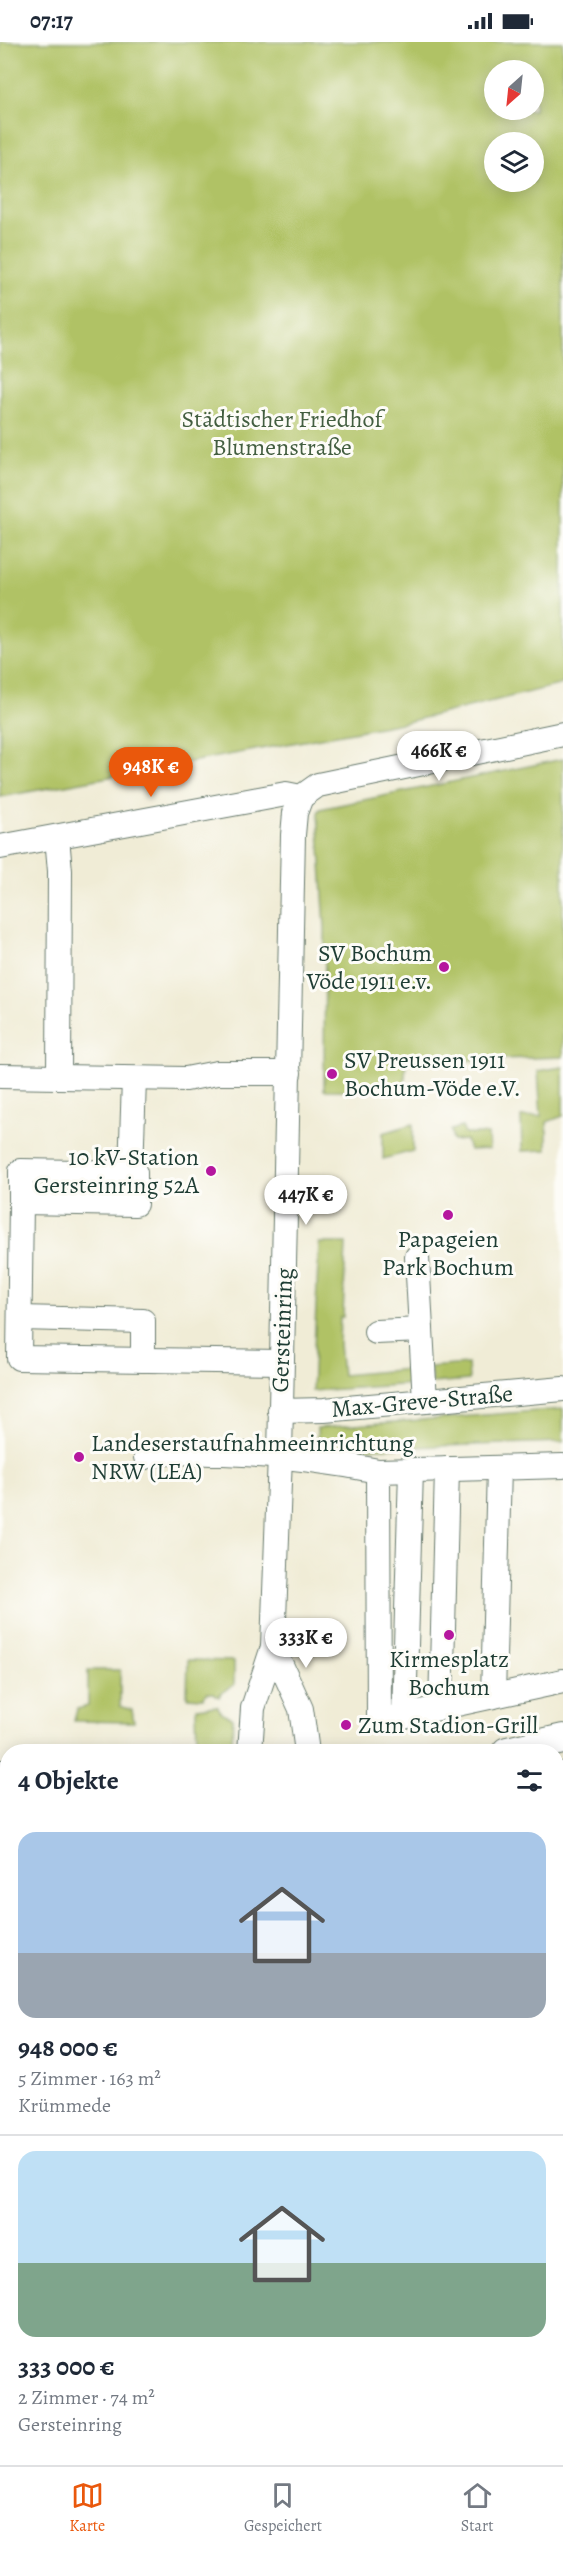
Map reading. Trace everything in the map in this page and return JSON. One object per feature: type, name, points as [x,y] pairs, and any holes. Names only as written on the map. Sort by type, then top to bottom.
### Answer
[{"type":"main road","points":[[541,1744],[563,1739]]},
{"type":"street","points":[[0,847],[286,794],[302,797],[318,785],[563,734]]},
{"type":"street","name":"Gersteinring","points":[[251,1744],[253,1708],[273,1647],[289,1073],[292,835],[295,813],[302,797]]},
{"type":"street","points":[[57,837],[60,871],[59,1077]]},
{"type":"street","points":[[0,1076],[186,1079],[217,1073],[289,1073]]},
{"type":"street","points":[[134,1078],[131,1172],[21,1171],[19,1358],[281,1362]]},
{"type":"street","points":[[417,1257],[425,1401]]},
{"type":"street","points":[[20,1318],[143,1321],[143,1360]]},
{"type":"street","points":[[376,1332],[421,1330]]},
{"type":"street","name":"Max-Greve-Straße","points":[[280,1411],[563,1389]]},
{"type":"street","points":[[146,1457],[166,1452],[280,1455],[329,1460],[378,1471],[563,1466]]},
{"type":"street","points":[[493,1696],[499,1468]]},
{"type":"street","points":[[441,1708],[447,1469]]},
{"type":"street","points":[[404,1716],[411,1470]]},
{"type":"street","points":[[378,1471],[379,1722],[563,1681]]},
{"type":"street","name":"Gersteinring","points":[[273,1647],[301,1709],[306,1744]]},
{"type":"green space","name":"Städtischer Friedhof Blumenstraße","points":[[0,42],[563,42],[563,684],[407,722],[0,797]]},
{"type":"green space","name":"SV Bochum Vöde 1911 e.v.","points":[[563,759],[563,1057],[406,1062],[404,1091],[324,1090],[325,928],[318,813],[320,809]]},
{"type":"green space","points":[[563,1067],[563,1116],[547,1122],[547,1150],[522,1151],[521,1117],[541,1116],[538,1071]]},
{"type":"green space","points":[[413,1124],[413,1151],[383,1159],[383,1133]]},
{"type":"green space","points":[[462,1127],[465,1134],[488,1134],[489,1149],[469,1150],[466,1140],[453,1141],[451,1130]]},
{"type":"green space","points":[[319,1243],[346,1243],[343,1317],[340,1317],[339,1344],[342,1375],[409,1369],[407,1338],[411,1338],[414,1384],[312,1391]]},
{"type":"green space","points":[[468,1364],[469,1380],[432,1383],[430,1367]]},
{"type":"green space","points":[[563,1409],[563,1442],[318,1450],[317,1428]]},
{"type":"green space","points":[[188,1660],[234,1661],[234,1685],[221,1693],[219,1697],[214,1693],[206,1693],[203,1698],[187,1697]]},
{"type":"green space","points":[[88,1670],[120,1670],[120,1706],[132,1710],[134,1722],[74,1721],[77,1709],[88,1706]]},
{"type":"green space","points":[[217,1706],[222,1713],[233,1718],[230,1744],[197,1744],[196,1708]]},
{"type":"place","name":"SV Bochum Vöde 1911 e.v.","points":[[444,967]]},
{"type":"place","name":"SV Preussen 1911 Bochum-Vöde e.V.","points":[[332,1074]]},
{"type":"place","name":"10 kV-Station Gersteinring 52A","points":[[211,1171]]},
{"type":"place","name":"Papageien Park Bochum","points":[[448,1215]]},
{"type":"place","name":"Landeserstaufnahmeeinrichtung NRW (LEA)","points":[[79,1457]]},
{"type":"place","name":"Kirmesplatz Bochum","points":[[449,1635]]},
{"type":"place","name":"Zum Stadion-Grill","points":[[346,1725]]}]
